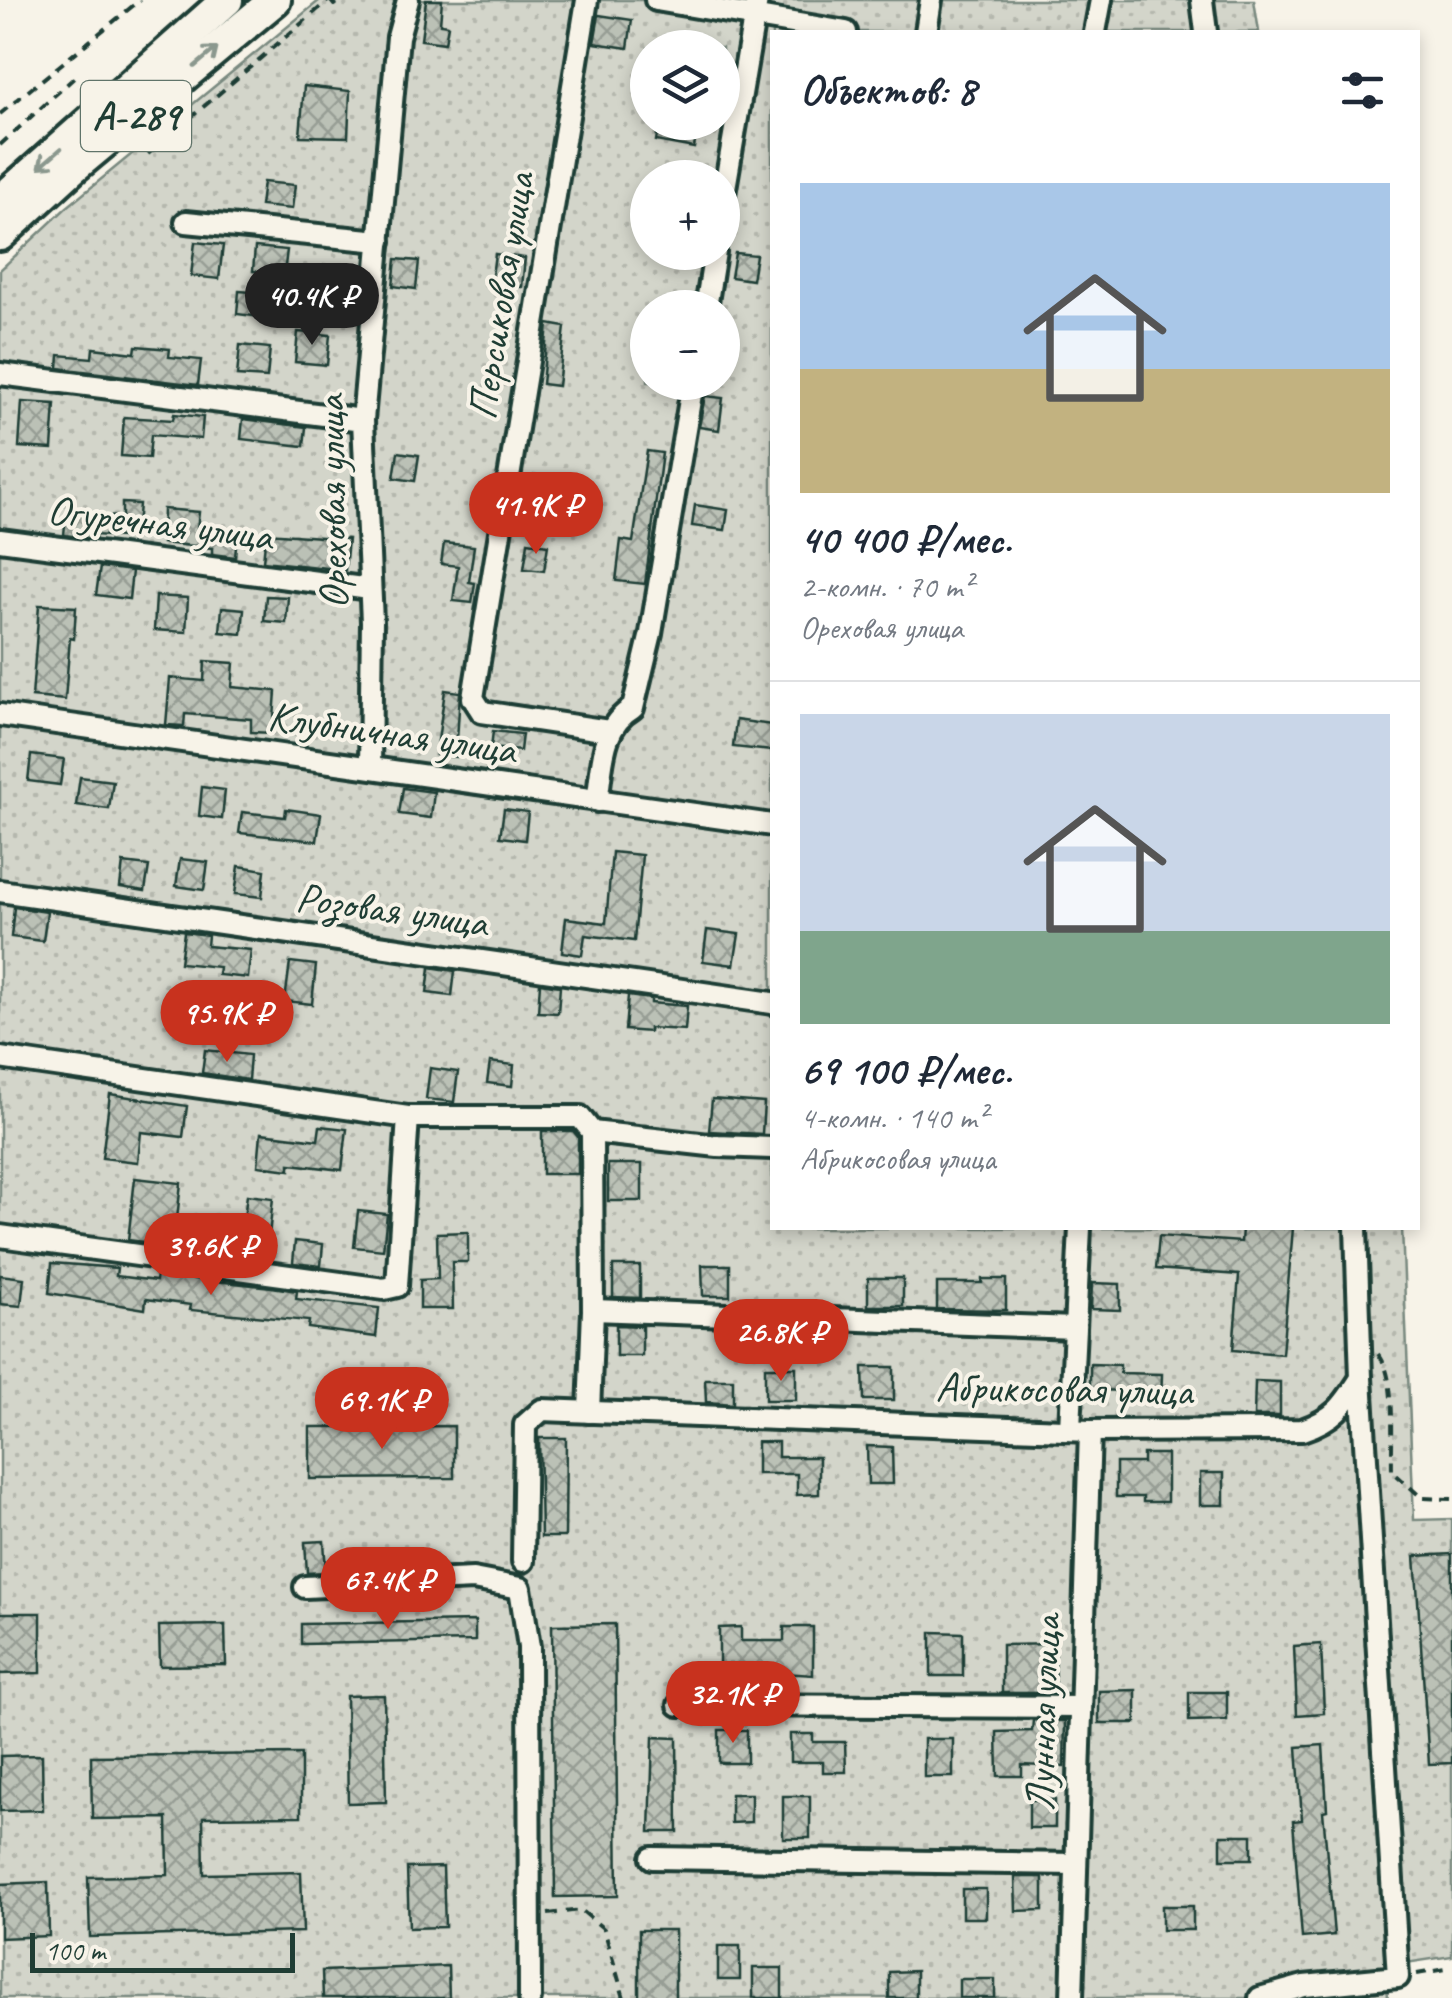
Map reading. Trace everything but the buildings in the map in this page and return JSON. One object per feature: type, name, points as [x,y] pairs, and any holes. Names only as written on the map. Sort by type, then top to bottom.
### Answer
[{"type":"highway","name":"А-289","points":[[0,201],[227,0]]},
{"type":"highway","name":"А-289","points":[[0,235],[73,168],[275,0]]},
{"type":"street","name":"Ореховая улица","points":[[370,766],[370,588],[362,420],[398,37],[408,0]]},
{"type":"street","name":"Персиковая улица","points":[[588,0],[472,698],[482,712],[609,731]]},
{"type":"street","points":[[656,0],[755,9],[838,30]]},
{"type":"street","points":[[926,30],[931,0]]},
{"type":"street","points":[[1095,30],[1101,0]]},
{"type":"street","points":[[1202,0],[1206,30]]},
{"type":"street","points":[[730,160],[755,9]]},
{"type":"street","points":[[186,222],[380,242]]},
{"type":"street","points":[[0,374],[362,420]]},
{"type":"street","points":[[598,801],[609,731],[616,718],[633,708],[652,633],[690,400]]},
{"type":"street","name":"Огуречная улица","points":[[0,540],[370,588]]},
{"type":"street","name":"Клубничная улица","points":[[0,715],[770,825]]},
{"type":"street","name":"Розовая улица","points":[[0,891],[770,1002]]},
{"type":"street","points":[[0,1058],[408,1116],[580,1117],[592,1132],[594,1310],[589,1412]]},
{"type":"street","points":[[0,1236],[384,1288],[398,1286],[408,1116]]},
{"type":"street","points":[[592,1132],[770,1148]]},
{"type":"street","points":[[1260,1998],[1304,1986],[1398,1977],[1356,1230]]},
{"type":"street","name":"Лунная улица","points":[[1072,1998],[1081,1707],[1080,1429],[1075,1328],[1080,1238]]},
{"type":"street","points":[[594,1310],[1075,1328]]},
{"type":"street","name":"Абрикосовая улица","points":[[523,1561],[524,1426],[542,1410],[1080,1429],[1302,1430],[1325,1422],[1342,1408],[1362,1378]]},
{"type":"street","points":[[305,1586],[473,1579],[520,1588],[529,1648],[530,1998]]},
{"type":"street","points":[[679,1705],[1081,1707]]},
{"type":"street","points":[[652,1858],[1076,1864]]},
{"type":"path","points":[[0,114],[140,0]]},
{"type":"path","points":[[148,154],[330,0],[334,5],[340,0]]},
{"type":"path","points":[[0,145],[76,78]]},
{"type":"path","points":[[1362,1335],[1385,1362],[1392,1471],[1422,1498],[1452,1499]]},
{"type":"path","points":[[529,1916],[581,1910],[590,1915],[604,1929],[624,1998]]},
{"type":"path","points":[[1398,1977],[1452,1968]]},
{"type":"shaded area","points":[[320,0],[1254,0],[1259,30],[770,30],[770,1230],[1402,1230],[1414,1520],[1452,1519],[1452,1956],[1386,1966],[1388,1998],[0,1998],[0,270],[66,208]]}]
